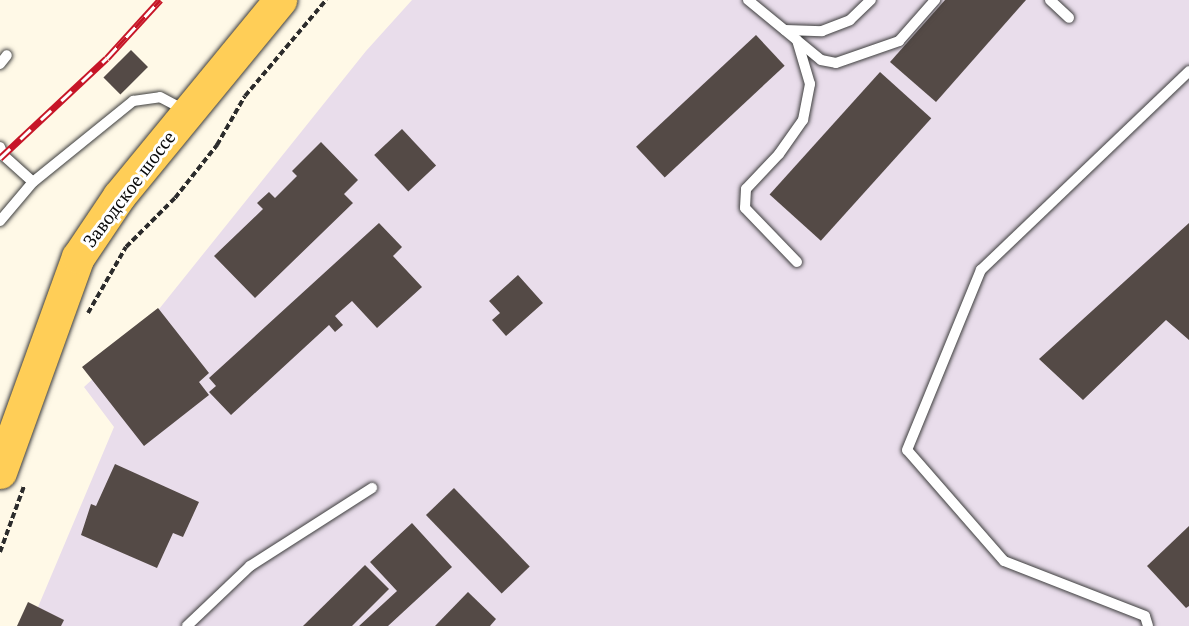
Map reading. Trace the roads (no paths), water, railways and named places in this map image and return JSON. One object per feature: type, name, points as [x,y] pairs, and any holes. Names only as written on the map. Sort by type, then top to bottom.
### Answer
[{"type":"main road","name":"Заводское шоссе","points":[[14,474],[78,257],[120,196],[280,0]]},
{"type":"lane","points":[[748,0],[821,60],[829,62],[867,55],[899,41],[935,0]]},
{"type":"lane","points":[[785,30],[822,31],[850,20],[871,0]]},
{"type":"lane","points":[[1050,0],[1069,18]]},
{"type":"lane","points":[[797,40],[810,84],[803,120],[779,154],[746,189],[745,208],[797,262]]},
{"type":"lane","points":[[0,64],[8,55]]},
{"type":"lane","points":[[1149,626],[1144,616],[1004,561],[907,450],[981,270],[1189,70]]},
{"type":"lane","points":[[0,221],[33,182],[133,100],[160,97],[187,112]]},
{"type":"lane","points":[[0,147],[3,155],[33,182]]},
{"type":"lane","points":[[187,626],[250,566],[372,488]]},
{"type":"railway","points":[[0,158],[107,58],[160,0]]}]
